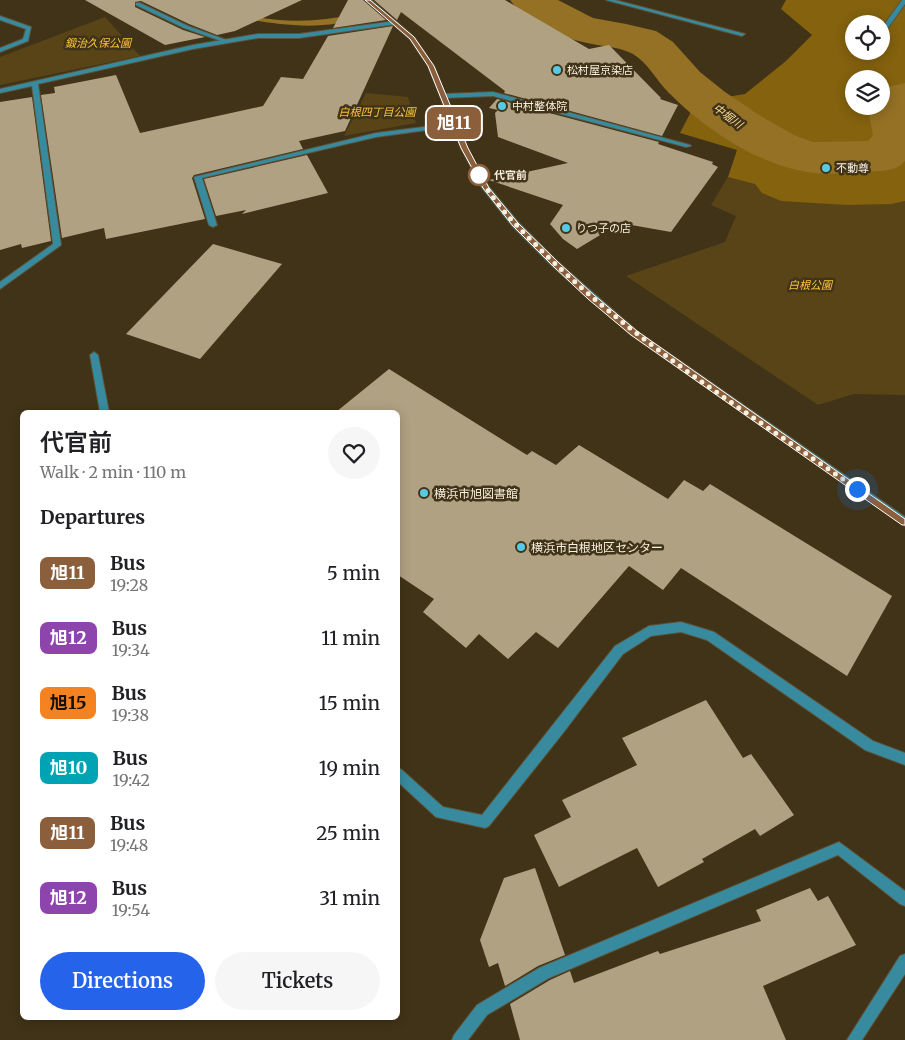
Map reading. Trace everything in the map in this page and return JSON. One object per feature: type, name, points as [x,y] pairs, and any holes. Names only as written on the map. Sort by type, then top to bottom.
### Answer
[{"type":"street","points":[[368,0],[412,38],[426,59],[464,148],[486,188],[515,224],[591,297],[634,333],[905,522]]},
{"type":"street","points":[[609,0],[742,34]]},
{"type":"street","points":[[890,21],[905,0]]},
{"type":"street","points":[[138,4],[186,27],[226,41]]},
{"type":"street","points":[[0,18],[30,28],[26,40],[0,50]]},
{"type":"street","points":[[0,91],[226,41],[258,36],[298,36],[395,23]]},
{"type":"street","points":[[0,286],[57,245],[35,84]]},
{"type":"street","points":[[442,96],[493,94],[688,146]]},
{"type":"street","points":[[213,225],[198,177],[376,135],[455,125]]},
{"type":"street","points":[[94,355],[105,410]]},
{"type":"street","points":[[400,776],[440,813],[484,822],[559,730],[619,650],[649,631],[681,627],[710,636],[869,746],[905,759]]},
{"type":"street","points":[[459,1040],[482,1010],[544,973],[839,848],[905,898]]},
{"type":"street","points":[[854,1040],[905,961]]},
{"type":"green space","name":"鍛治久保公園","points":[[105,17],[140,56],[0,85],[0,57]]},
{"type":"green space","name":"白根四丁目公園","points":[[366,93],[408,97],[416,123],[344,136]]},
{"type":"green space","name":"白根公園","points":[[741,138],[905,141],[905,395],[854,394],[818,405],[626,276],[725,242],[736,216],[711,205],[731,172]]},
{"type":"shaded area","points":[[786,0],[905,0],[905,201],[891,204],[847,205],[781,201],[762,193],[755,184],[728,177],[737,150],[680,133],[696,102],[745,94],[786,61],[812,35],[781,9]]},
{"type":"building","points":[[85,0],[302,0],[235,31],[217,35],[141,1],[135,2],[135,7],[183,30],[205,37],[165,45]]},
{"type":"building","points":[[348,0],[363,0],[386,20],[333,28]]},
{"type":"building","points":[[374,0],[505,0],[589,49],[609,45],[660,99],[678,105],[662,136],[504,93],[505,91],[401,12],[397,20]]},
{"type":"building","points":[[393,26],[345,131],[299,141],[303,149],[194,175],[192,178],[205,219],[106,239],[104,228],[62,238],[41,95],[55,93],[54,87],[116,75],[140,133],[263,106],[281,77],[303,79],[328,36]]},
{"type":"building","points":[[32,97],[51,241],[22,248],[21,244],[0,250],[0,102]]},
{"type":"building","points":[[497,99],[659,142],[658,144],[713,162],[712,164],[718,167],[671,232],[620,223],[577,249],[563,239],[550,224],[563,205],[489,180],[568,163],[498,137],[495,113],[498,110],[489,108]]},
{"type":"building","points":[[307,155],[328,193],[242,214],[246,210],[216,216],[204,179]]},
{"type":"building","points":[[213,244],[282,264],[200,359],[126,334]]},
{"type":"building","points":[[389,369],[527,455],[532,451],[556,465],[579,445],[668,499],[684,480],[703,491],[710,484],[892,596],[847,676],[681,568],[663,590],[629,566],[558,648],[536,632],[508,659],[479,634],[466,648],[423,612],[434,599],[400,576],[400,410],[338,410]]},
{"type":"building","points":[[706,700],[743,758],[751,754],[794,815],[760,836],[755,829],[702,859],[704,862],[658,887],[637,848],[559,887],[534,835],[571,817],[562,800],[637,765],[622,738]]},
{"type":"building","points":[[535,868],[565,955],[538,966],[505,986],[498,963],[489,967],[480,940],[504,878]]},
{"type":"building","points":[[810,888],[818,901],[828,896],[856,945],[763,986],[786,1040],[520,1040],[510,1004],[550,980],[570,971],[574,983],[658,951],[660,954],[761,921],[756,910]]},
{"type":"waterway","name":"中堀川","points":[[531,0],[567,23],[583,29],[626,37],[647,44],[662,56],[684,82],[708,102],[741,125],[791,153],[803,156],[833,158],[883,155],[898,137],[893,114],[895,103],[905,97]]},
{"type":"waterway","points":[[243,16],[270,22],[298,24],[327,22],[354,16]]},
{"type":"bus line","name":"旭11","points":[[368,0],[412,38],[431,66],[464,148],[486,188],[515,224],[556,264],[591,297],[634,333],[905,522]]},
{"type":"place","name":"松村屋京染店","points":[[557,70]]},
{"type":"place","name":"中村整体院","points":[[502,106]]},
{"type":"place","name":"不動尊","points":[[826,168]]},
{"type":"place","name":"代官前","points":[[479,175]]},
{"type":"place","name":"りつ子の店","points":[[566,228]]},
{"type":"place","name":"横浜市旭図書館","points":[[424,493]]},
{"type":"place","name":"横浜市白根地区センター","points":[[521,547]]},
{"type":"route","points":[[479,175],[486,188],[515,224],[591,297],[634,333],[857,489]]}]
